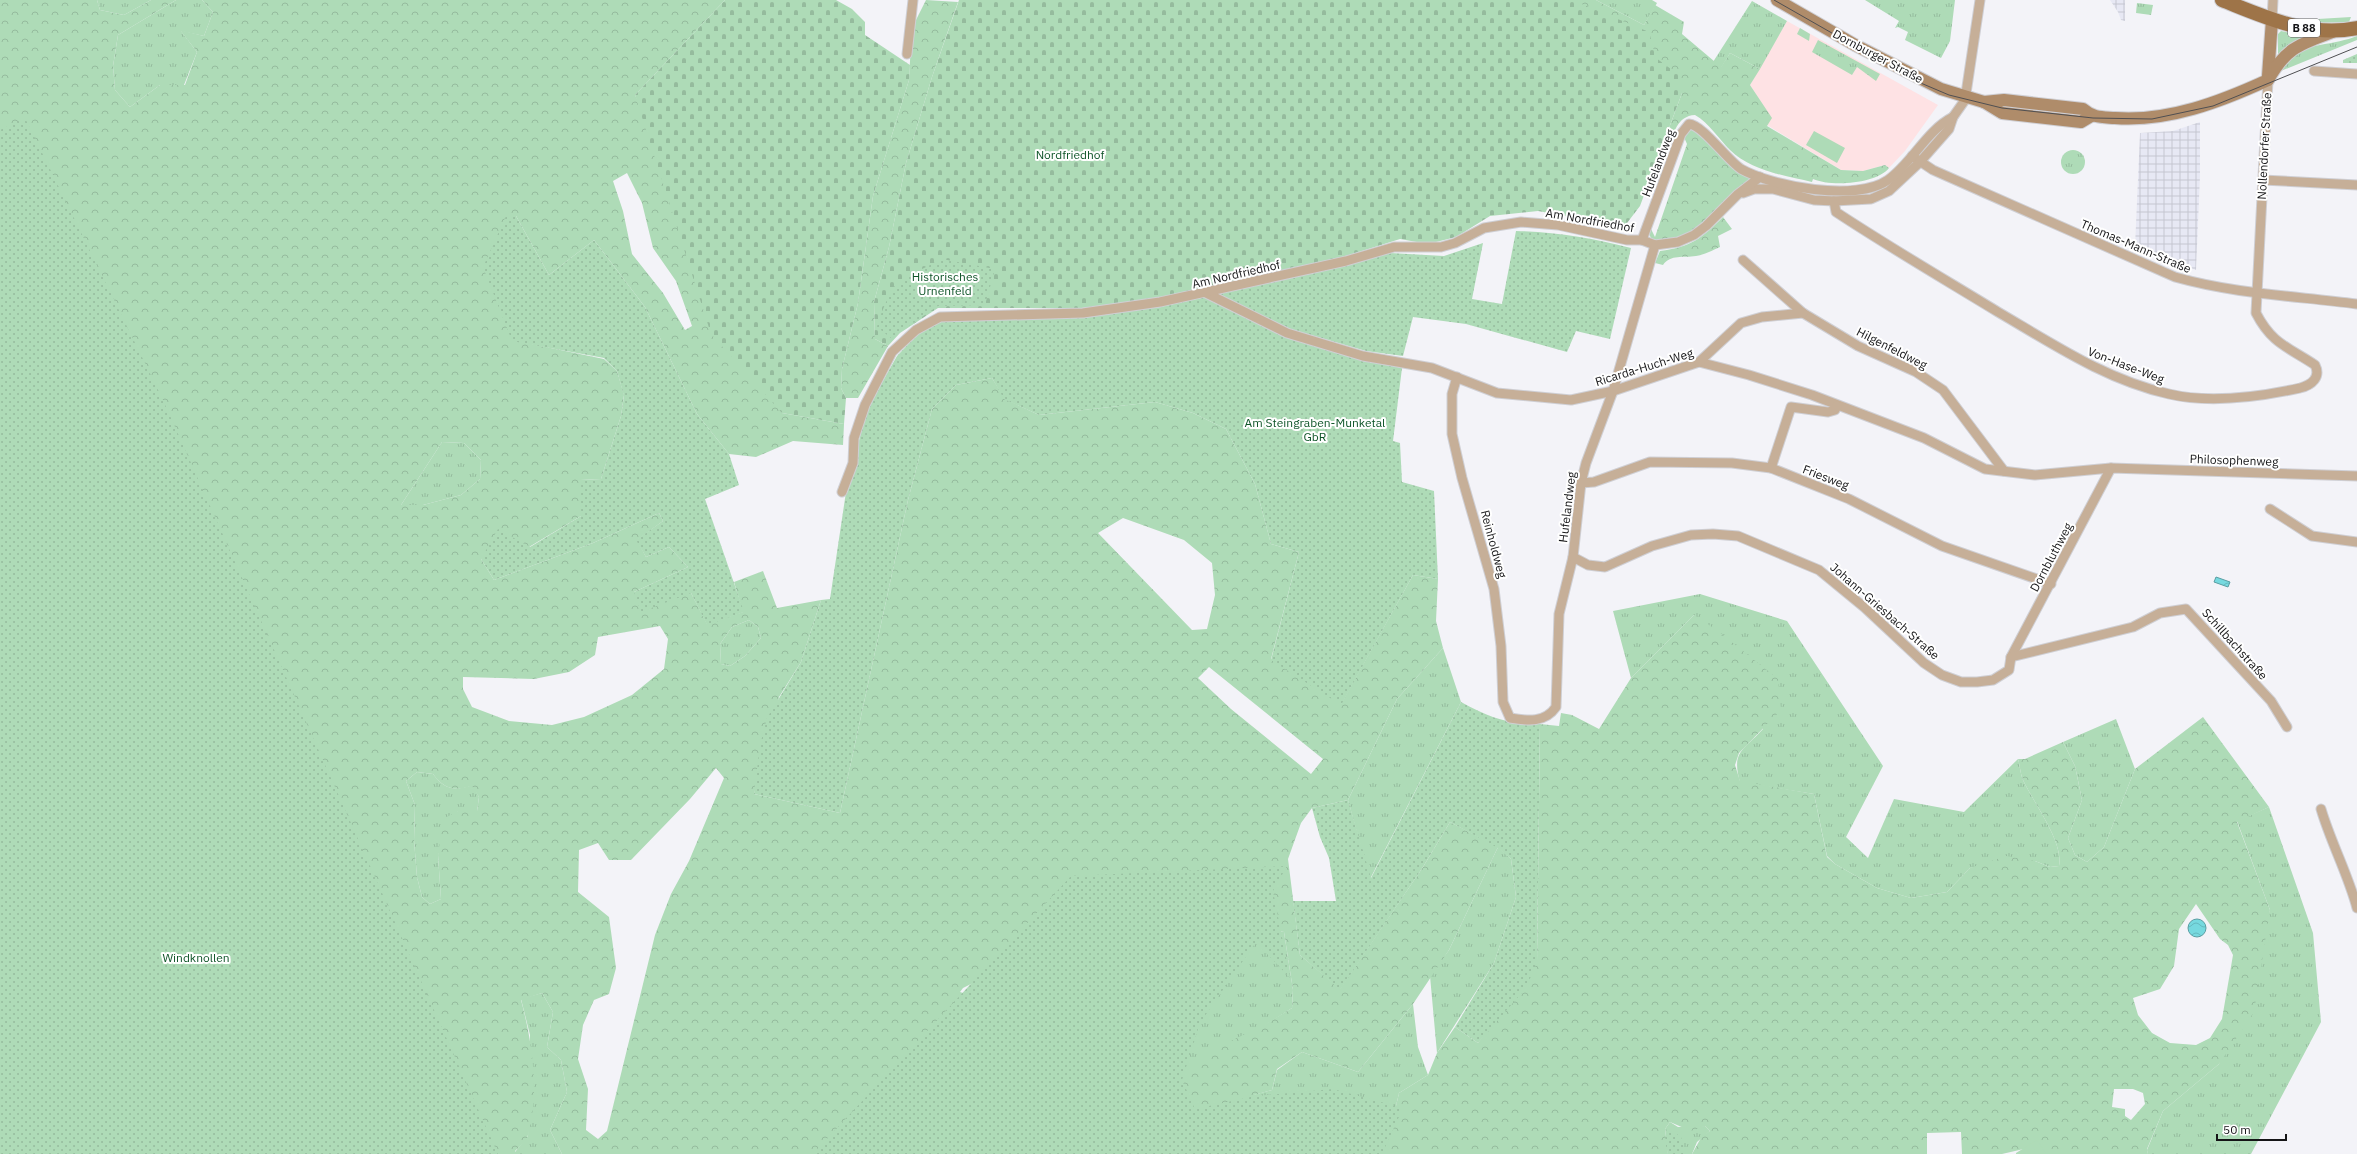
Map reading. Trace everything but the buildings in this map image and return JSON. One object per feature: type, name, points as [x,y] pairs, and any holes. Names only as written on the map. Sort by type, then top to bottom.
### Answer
[{"type":"main road","name":"B 88","points":[[2222,0],[2272,20],[2303,28],[2336,31],[2357,28]]},
{"type":"street","points":[[907,54],[913,0]]},
{"type":"street","name":"Dornburger Straße","points":[[1777,0],[1915,78],[1966,98],[1984,102],[2002,113],[2081,122],[2091,116],[2140,118],[2184,111],[2219,100],[2268,80]]},
{"type":"street","points":[[1966,98],[1980,0]]},
{"type":"street","name":"Nollendorfer Straße","points":[[2257,293],[2273,0]]},
{"type":"street","points":[[2268,80],[2277,63],[2286,52],[2336,31]]},
{"type":"street","points":[[2314,71],[2357,74]]},
{"type":"street","name":"Hufelandweg","points":[[1738,194],[1754,189],[1773,189],[1814,200],[1834,201],[1872,199],[1889,191],[1920,163],[1949,129],[1953,117],[1966,98]]},
{"type":"street","name":"Hufelandweg","points":[[1760,177],[1738,194],[1694,235],[1678,242],[1655,245],[1642,240],[1681,134],[1690,124],[1698,127],[1732,162],[1760,177],[1810,189],[1851,190],[1873,187],[1888,180],[1912,156],[1939,124],[1953,117]]},
{"type":"street","points":[[1912,156],[1920,163]]},
{"type":"street","name":"Thomas-Mann-Straße","points":[[1920,163],[2175,277],[2203,285],[2257,293],[2357,304]]},
{"type":"street","points":[[2263,180],[2357,185]]},
{"type":"street","name":"Von-Hase-Weg","points":[[1834,201],[1836,212],[1886,244],[2078,359],[2138,386],[2170,394],[2201,398],[2241,397],[2302,388],[2314,381],[2317,375],[2315,365],[2279,343],[2261,322],[2256,312],[2257,293]]},
{"type":"street","name":"Am Nordfriedhof","points":[[842,492],[853,463],[854,438],[868,400],[892,352],[916,330],[940,317],[1084,313],[1160,302],[1346,261],[1394,247],[1441,247],[1455,244],[1484,228],[1514,223],[1558,225],[1627,240],[1642,240]]},
{"type":"street","name":"Hufelandweg","points":[[1510,718],[1535,721],[1551,714],[1556,707],[1559,614],[1573,557],[1581,483],[1586,463],[1613,391],[1655,245]]},
{"type":"street","name":"Hilgenfeldweg","points":[[1743,260],[1803,313],[1858,346],[1916,372],[1943,390],[2004,471]]},
{"type":"street","name":"Ricarda-Huch-Weg","points":[[1206,293],[1287,333],[1362,356],[1432,368],[1497,393],[1535,398],[1571,400],[1613,391],[1699,362],[1749,375],[1812,395],[1837,406],[1924,438],[1978,466],[2035,475],[2111,468]]},
{"type":"street","points":[[1699,362],[1740,323],[1762,317],[1803,313]]},
{"type":"street","name":"Reinholdweg","points":[[1457,377],[1452,394],[1452,434],[1462,478],[1494,589],[1501,646],[1503,702],[1510,718]]},
{"type":"street","points":[[1770,468],[1791,407],[1828,412],[1835,410],[1837,406]]},
{"type":"street","name":"Friesweg","points":[[1581,483],[1594,482],[1650,462],[1732,463],[1770,468],[1849,499],[1942,546],[2051,584]]},
{"type":"street","name":"Philosophenweg","points":[[2111,468],[2357,476]]},
{"type":"street","name":"Dornbluthweg","points":[[2011,657],[2051,584],[2111,468]]},
{"type":"street","points":[[2270,509],[2312,536],[2357,542]]},
{"type":"street","name":"Johann-Griesbach-Straße","points":[[1573,557],[1588,566],[1605,567],[1652,546],[1691,535],[1713,534],[1738,536],[1819,570],[1864,607],[1924,663],[1942,675],[1961,682],[1993,680],[2009,670],[2011,657]]},
{"type":"street","name":"Schillbachstraße","points":[[2011,657],[2133,627],[2160,613],[2186,609],[2271,701],[2287,727]]},
{"type":"street","points":[[2321,809],[2330,837],[2347,872],[2357,908]]},
{"type":"shaded area","points":[[2110,0],[2125,0],[2125,21],[2121,20],[2118,12]]},
{"type":"shaded area","points":[[1787,21],[1938,105],[1905,151],[1889,168],[1885,165],[1863,171],[1841,170],[1767,125],[1771,118],[1750,85]]},
{"type":"shaded area","points":[[2200,122],[2200,176],[2196,270],[2135,247],[2140,133],[2173,131]]},
{"type":"green space","points":[[0,0],[97,0],[100,10],[124,15],[151,0],[176,0],[118,35],[113,66],[115,90],[130,107],[160,85],[185,85],[197,52],[180,30],[204,36],[213,12],[202,0],[725,0],[635,95],[782,413],[844,424],[843,445],[793,441],[756,457],[729,454],[697,414],[645,307],[594,240],[549,275],[516,216],[512,340],[604,359],[617,371],[624,395],[621,416],[601,479],[581,480],[581,516],[529,547],[481,559],[494,580],[593,543],[659,513],[663,521],[637,540],[646,557],[669,547],[688,567],[634,592],[691,593],[707,624],[743,612],[734,582],[763,571],[777,608],[821,600],[801,662],[779,697],[754,794],[840,813],[908,500],[932,409],[956,385],[992,378],[1005,399],[1039,415],[1155,402],[1193,413],[1226,429],[1255,484],[1271,544],[1299,552],[1271,659],[1341,704],[1413,575],[1438,579],[1436,621],[1443,648],[1397,699],[1348,800],[1312,808],[1301,823],[1288,859],[1300,955],[1340,989],[1423,867],[1450,822],[1498,847],[1449,950],[1413,1004],[1358,1072],[1302,1052],[1277,1069],[1272,1090],[1254,1095],[1256,1105],[1209,1134],[1175,1083],[1214,1049],[1264,1025],[1292,1008],[1293,990],[1284,932],[1273,930],[979,980],[963,988],[960,992],[972,996],[862,1154],[562,1154],[550,1130],[567,1092],[561,1060],[547,1047],[553,1012],[542,993],[521,1000],[531,1049],[534,1084],[532,1119],[526,1139],[515,1151],[515,1154],[460,1154],[0,255]],"holes":[[[627,173],[642,203],[653,248],[676,281],[692,326],[685,330],[663,293],[632,254],[623,211],[613,181]],[[442,442],[464,443],[481,460],[480,479],[461,495],[423,505],[401,505]],[[1123,518],[1184,540],[1212,563],[1215,595],[1207,629],[1192,630],[1098,533]],[[749,620],[758,627],[761,638],[745,656],[730,666],[721,664],[720,644],[732,627]],[[660,626],[668,639],[664,669],[632,695],[584,717],[552,725],[509,721],[472,707],[463,689],[463,677],[534,679],[569,672],[595,655],[598,637]],[[1209,667],[1323,759],[1311,774],[1231,709],[1198,678]],[[716,768],[724,778],[689,861],[671,894],[655,935],[607,1131],[598,1139],[586,1130],[588,1089],[578,1059],[583,1025],[594,1000],[609,994],[616,968],[609,917],[578,892],[579,850],[598,843],[609,860],[631,860],[690,799]],[[417,772],[433,774],[437,779],[450,788],[455,789],[472,786],[479,797],[477,811],[458,811],[443,819],[438,855],[441,899],[430,904],[422,897],[417,877],[414,840],[415,805],[406,781]]]},
{"type":"green space","points":[[97,0],[151,0],[124,15],[100,10]]},
{"type":"green space","points":[[176,0],[202,0],[213,12],[204,36],[181,31],[197,52],[184,85],[160,85],[130,107],[115,90],[113,66],[118,35]]},
{"type":"green space","points":[[725,0],[836,0],[852,9],[865,22],[865,35],[910,65],[909,80],[873,196],[858,303],[842,369],[841,388],[846,398],[844,424],[782,413],[711,334],[635,95]]},
{"type":"green space","points":[[926,0],[958,2],[932,77],[906,163],[889,247],[874,302],[875,339],[888,346],[858,398],[846,398],[841,388],[842,369],[858,303],[873,196],[909,80],[911,42],[915,22]]},
{"type":"green space","name":"Nordfriedhof","points":[[959,0],[1572,0],[1649,32],[1656,58],[1679,75],[1682,93],[1640,206],[1624,227],[1538,211],[1490,216],[1456,237],[1428,244],[1400,239],[1343,257],[1144,301],[1082,308],[938,308],[900,333],[888,346],[875,339],[874,302],[889,247],[906,163],[932,77]]},
{"type":"green space","points":[[1517,0],[1596,0],[1644,25],[1655,5],[1684,22],[1682,34],[1721,67],[1730,53],[1760,69],[1750,85],[1772,118],[1767,126],[1841,170],[1863,171],[1885,165],[1889,168],[1874,178],[1864,181],[1842,183],[1831,183],[1813,179],[1812,182],[1779,175],[1747,163],[1738,157],[1705,122],[1695,115],[1684,118],[1674,131],[1668,148],[1662,147],[1682,93]]},
{"type":"green space","points":[[1596,0],[1652,0],[1657,3],[1644,25]]},
{"type":"green space","points":[[1865,0],[1955,0],[1950,41],[1941,58],[1905,40],[1908,32],[1898,27],[1895,28],[1899,21]]},
{"type":"green space","points":[[1752,1],[1787,21],[1760,69],[1730,53],[1721,68],[1713,62]]},
{"type":"green space","points":[[2137,3],[2153,5],[2151,15],[2136,13]]},
{"type":"green space","points":[[2351,17],[2349,22],[2315,23],[2301,20]]},
{"type":"green space","points":[[1800,28],[1810,34],[1809,41],[1797,34]]},
{"type":"green space","points":[[2281,31],[2308,37],[2278,55],[2278,34]]},
{"type":"green space","points":[[2357,36],[2357,40],[2276,73],[2284,60],[2300,50]]},
{"type":"green space","points":[[1818,40],[1880,74],[1876,81],[1857,67],[1852,75],[1812,52]]},
{"type":"green space","points":[[2357,54],[2357,63],[2343,63],[2343,60]]},
{"type":"green space","name":"Windknollen","points":[[25,118],[163,400],[498,1154],[0,1154],[0,130]]},
{"type":"green space","points":[[1691,129],[1695,129],[1749,176],[1749,180],[1697,228],[1671,239],[1657,241],[1652,240],[1649,234],[1651,229],[1655,237],[1687,144],[1683,135]]},
{"type":"green space","points":[[1814,131],[1845,148],[1837,163],[1806,145]]},
{"type":"green space","points":[[2073,150],[2082,153],[2085,162],[2082,171],[2073,174],[2064,171],[2061,162],[2064,153]]},
{"type":"green space","points":[[506,216],[516,216],[549,275],[594,240],[645,307],[697,414],[729,454],[739,485],[705,499],[744,612],[707,625],[691,593],[641,612],[634,592],[688,567],[669,547],[646,557],[636,540],[663,521],[659,513],[593,543],[494,580],[481,559],[498,529],[530,547],[581,516],[581,480],[601,479],[621,416],[624,396],[617,371],[604,358],[512,341],[483,267]]},
{"type":"green space","points":[[1723,217],[1732,229],[1718,236],[1720,247],[1691,257],[1678,257],[1670,259],[1663,265],[1655,263],[1660,251],[1680,247],[1695,241]]},
{"type":"green space","points":[[1516,231],[1574,236],[1631,248],[1610,339],[1576,331],[1567,352],[1466,324],[1413,317],[1403,356],[1366,351],[1290,329],[1218,294],[1390,253],[1444,256],[1483,243],[1472,299],[1502,304]]},
{"type":"green space","name":"Historisches Urnenfeld","points":[[942,259],[995,269],[985,305],[938,306],[891,338],[877,327],[878,321],[892,288],[916,272]]},
{"type":"green space","name":"Am Steingraben-Munketal GbR","points":[[1205,297],[1288,338],[1361,359],[1402,368],[1393,441],[1400,443],[1402,482],[1434,491],[1438,579],[1413,575],[1341,705],[1271,660],[1299,552],[1271,544],[1255,484],[1226,429],[1193,413],[1155,402],[1039,415],[1004,399],[992,378],[956,385],[932,409],[908,500],[840,813],[754,794],[760,745],[767,718],[801,662],[821,600],[830,599],[846,492],[867,409],[897,356],[918,334],[941,321],[1084,316],[1160,307]]},
{"type":"green space","points":[[442,442],[464,443],[481,460],[480,479],[461,495],[423,505],[401,505]]},
{"type":"green space","points":[[1700,594],[1787,621],[1883,766],[1846,837],[1868,858],[1894,799],[1964,812],[2018,759],[2023,780],[2047,822],[2057,846],[2059,866],[2050,867],[2035,861],[1970,868],[1947,892],[1911,898],[1877,888],[1835,864],[1827,856],[1814,794],[1740,782],[1737,764],[1738,757],[1745,747],[1763,729],[1694,615],[1631,678],[1613,611]]},
{"type":"green space","points":[[1694,615],[1718,631],[1778,679],[1781,710],[1739,753],[1735,765],[1740,781],[1814,794],[1827,857],[1835,864],[1877,888],[1911,898],[1947,892],[1970,868],[2006,856],[2035,861],[2050,867],[2059,866],[2057,846],[2047,822],[2023,780],[2018,759],[2025,759],[2063,742],[2075,766],[2082,800],[2068,838],[2075,855],[2087,862],[2104,847],[2135,769],[2203,717],[2269,807],[2237,822],[2270,910],[2254,1012],[2219,1064],[2163,1111],[2147,1149],[2148,1154],[2033,1154],[2028,1148],[2002,1154],[1962,1154],[1961,1132],[1927,1133],[1927,1154],[1692,1154],[1702,1136],[1710,1131],[1705,1126],[1691,1131],[1670,1122],[1665,1129],[1668,1154],[1352,1154],[1393,1119],[1399,1093],[1428,1075],[1437,1053],[1455,1027],[1478,1043],[1537,961],[1540,724],[1559,726],[1561,713],[1572,715],[1599,729],[1631,678]],"holes":[[[2196,904],[2220,939],[2228,945],[2233,955],[2222,1019],[2210,1038],[2196,1045],[2170,1043],[2152,1033],[2138,1015],[2133,998],[2160,989],[2174,966],[2179,929]],[[2114,1089],[2133,1089],[2143,1093],[2145,1104],[2131,1120],[2125,1116],[2125,1109],[2112,1107]]]},
{"type":"green space","points":[[749,620],[758,627],[761,638],[745,656],[730,666],[721,664],[720,644],[732,627]]},
{"type":"green space","points":[[1443,648],[1461,702],[1370,879],[1348,800],[1397,699]]},
{"type":"green space","points":[[1461,702],[1499,719],[1518,723],[1540,724],[1537,962],[1526,988],[1478,1043],[1455,1027],[1494,963],[1516,897],[1511,859],[1498,848],[1450,822],[1423,867],[1340,990],[1300,955],[1293,901],[1336,901],[1329,858],[1320,837],[1312,808],[1348,800],[1371,878]]},
{"type":"green space","points":[[2116,719],[2135,769],[2104,847],[2087,862],[2075,855],[2068,838],[2082,800],[2075,766],[2063,742]]},
{"type":"green space","points":[[417,772],[433,774],[437,779],[450,788],[460,788],[473,785],[479,797],[477,811],[458,811],[438,855],[441,899],[430,904],[422,897],[417,877],[414,840],[415,805],[406,781]]},
{"type":"green space","points":[[2269,807],[2313,933],[2321,1022],[2251,1154],[2148,1154],[2147,1150],[2163,1111],[2219,1064],[2270,910],[2237,821]]},
{"type":"green space","points":[[1498,847],[1511,859],[1516,897],[1494,963],[1437,1053],[1430,976],[1449,950]]},
{"type":"green space","points":[[1287,866],[1273,891],[1290,978],[1256,942],[1200,1023],[1182,1080],[1195,1109],[1255,1096],[1333,1089],[1403,1108],[1382,1154],[813,1154],[1071,876]]},
{"type":"green space","points":[[1273,930],[1284,932],[1293,990],[1292,1008],[1175,1083],[1157,1077],[1247,946]]},
{"type":"green space","points":[[542,993],[553,1012],[547,1047],[561,1060],[567,1092],[550,1130],[562,1154],[515,1154],[528,1136],[530,1035],[521,999]]},
{"type":"green space","points":[[1413,1004],[1418,1047],[1428,1075],[1399,1093],[1393,1119],[1185,1154],[1256,1105],[1253,1095],[1272,1090],[1277,1070],[1302,1052],[1358,1072]]},
{"type":"green space","points":[[1670,1122],[1678,1127],[1705,1126],[1710,1131],[1697,1142],[1692,1154],[1668,1154],[1665,1129]]},
{"type":"green space","points":[[1667,1127],[1681,1137],[1686,1154],[1668,1154],[1665,1141]]},
{"type":"green space","points":[[2037,1140],[2046,1154],[2016,1154],[2016,1153]]},
{"type":"water","points":[[2216,577],[2230,582],[2228,587],[2214,582]]},
{"type":"water","points":[[2197,919],[2203,922],[2206,928],[2203,934],[2197,937],[2191,934],[2188,928],[2191,922]]},
{"type":"tram line","points":[[1774,0],[1916,81],[1949,95],[2002,108],[2093,118],[2152,119],[2213,106],[2357,47]]}]
